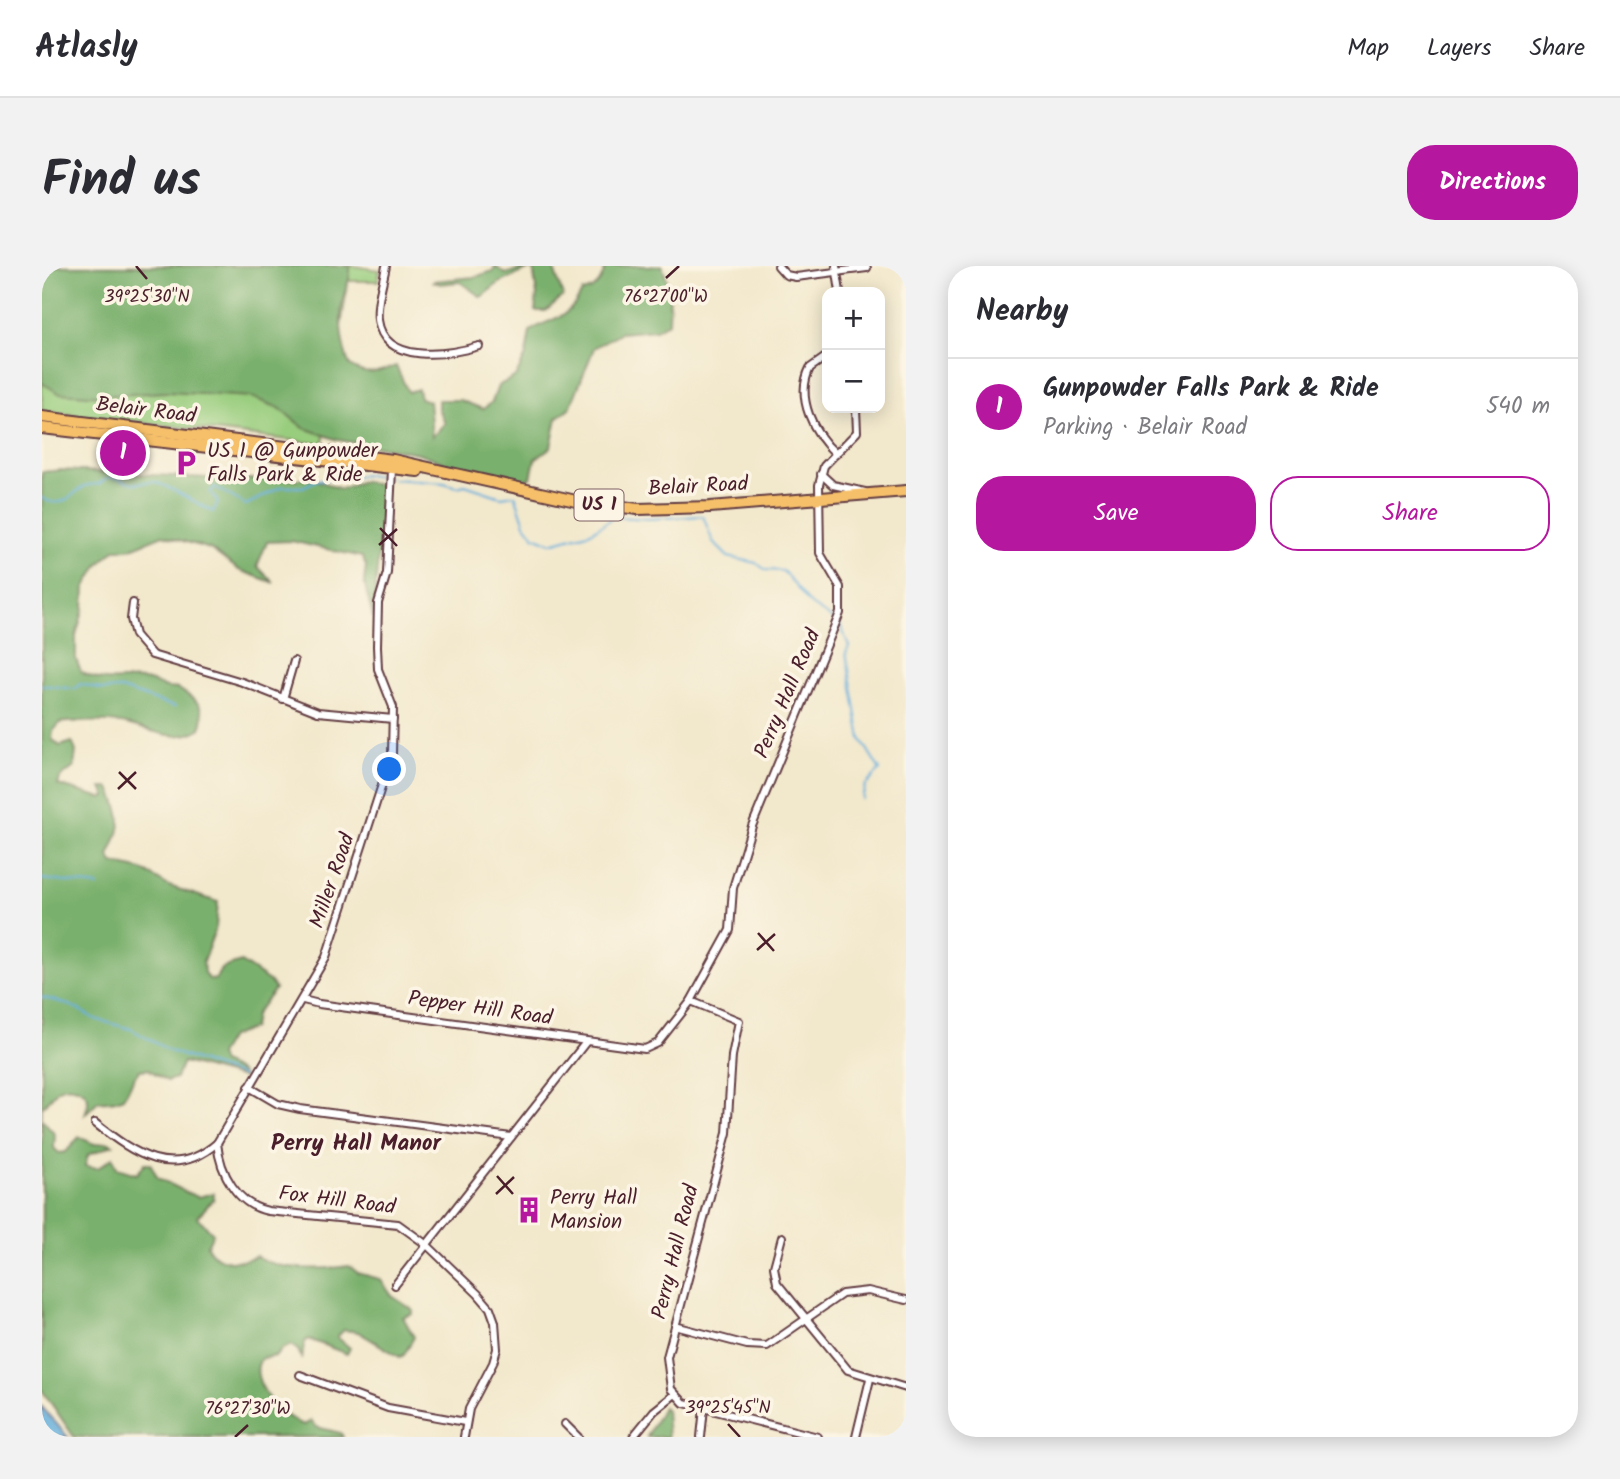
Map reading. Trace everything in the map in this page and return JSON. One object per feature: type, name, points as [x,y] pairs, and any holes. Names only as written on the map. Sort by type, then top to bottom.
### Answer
[{"type":"highway","name":"Belair Road","points":[[42,418],[392,471]]},
{"type":"highway","name":"Belair Road","points":[[42,428],[392,471],[452,473],[576,501],[638,509],[711,507],[906,491]]},
{"type":"street","points":[[386,266],[379,322],[389,342],[399,350],[416,353],[480,346]]},
{"type":"street","points":[[778,266],[786,275],[796,277],[837,269],[867,268]]},
{"type":"street","points":[[837,269],[839,287]]},
{"type":"street","points":[[822,360],[810,368],[804,388],[812,425],[836,454]]},
{"type":"street","points":[[856,413],[856,432],[821,474],[833,485],[871,493]]},
{"type":"street","name":"Miller Road","points":[[217,1143],[326,957],[392,754],[391,697],[377,662],[378,603],[387,573],[392,471]]},
{"type":"street","name":"Perry Hall Road","points":[[653,1048],[691,1001],[730,930],[733,888],[752,825],[836,622],[842,594],[820,553],[821,474]]},
{"type":"street","points":[[133,603],[131,619],[135,635],[152,655],[242,682],[318,712],[393,719]]},
{"type":"street","points":[[283,699],[294,661]]},
{"type":"street","name":"Pepper Hill Road","points":[[303,1000],[586,1042],[653,1048]]},
{"type":"street","name":"Perry Hall Road","points":[[674,1395],[667,1357],[727,1133],[732,1056],[739,1021],[691,1001]]},
{"type":"street","points":[[395,1286],[586,1042]]},
{"type":"street","points":[[248,1087],[288,1107],[511,1137]]},
{"type":"street","points":[[95,1123],[138,1153],[166,1162],[201,1157],[217,1143]]},
{"type":"street","name":"Fox Hill Road","points":[[217,1143],[230,1184],[243,1199],[258,1209],[390,1222],[408,1229],[485,1302],[497,1328],[494,1363],[465,1422],[464,1437]]},
{"type":"street","points":[[782,1237],[775,1267],[776,1283],[805,1320],[848,1370],[906,1388]]},
{"type":"street","points":[[675,1326],[762,1346],[773,1343],[833,1298],[852,1292],[869,1291],[906,1300]]},
{"type":"street","points":[[300,1375],[388,1408],[465,1422]]},
{"type":"street","points":[[856,1437],[870,1379]]},
{"type":"street","points":[[633,1437],[654,1411],[674,1395],[684,1403],[818,1437]]},
{"type":"street","points":[[701,1437],[700,1423],[704,1408]]},
{"type":"street","points":[[565,1424],[578,1437]]},
{"type":"green space","points":[[42,266],[353,266],[380,270],[378,281],[348,281],[323,444],[42,411]]},
{"type":"green space","points":[[42,266],[350,266],[341,324],[350,366],[362,371],[378,372],[396,366],[408,392],[418,389],[420,398],[429,401],[432,437],[445,423],[438,409],[438,400],[460,400],[483,409],[492,402],[498,386],[516,376],[526,355],[530,331],[571,308],[582,292],[598,284],[606,266],[662,266],[670,289],[669,322],[656,330],[620,333],[594,348],[570,408],[557,418],[551,447],[535,459],[531,478],[522,480],[454,466],[418,453],[338,440],[304,428],[279,408],[251,397],[166,392],[102,396],[59,393],[42,383]]},
{"type":"green space","points":[[495,266],[505,274],[533,266],[553,266],[563,296],[546,311],[535,311],[537,295],[533,267],[499,283],[481,297],[460,282],[440,284],[432,281],[475,277],[493,271]]},
{"type":"green space","points":[[62,470],[227,479],[313,479],[341,489],[362,481],[384,486],[373,618],[364,582],[366,566],[362,557],[291,541],[267,542],[257,566],[274,583],[239,570],[210,549],[163,535],[129,549],[116,549],[99,564],[85,588],[84,608],[76,635],[76,659],[81,672],[102,680],[134,679],[156,683],[166,688],[177,688],[199,704],[203,715],[200,729],[182,735],[163,734],[120,723],[60,723],[53,731],[52,739],[60,746],[72,742],[76,751],[74,767],[60,778],[58,785],[102,798],[106,796],[102,788],[110,788],[120,815],[117,837],[109,856],[113,863],[142,870],[169,886],[218,902],[216,927],[203,962],[204,973],[209,979],[215,980],[222,968],[241,962],[269,981],[275,989],[255,1015],[253,1028],[230,1037],[219,1055],[222,1063],[240,1072],[244,1078],[183,1062],[176,1078],[167,1081],[148,1069],[140,1070],[123,1097],[118,1100],[98,1101],[85,1114],[87,1097],[82,1090],[72,1087],[58,1089],[42,1108],[42,472]]},
{"type":"green space","points":[[42,1119],[55,1134],[54,1148],[59,1153],[66,1152],[79,1137],[94,1144],[107,1142],[113,1145],[88,1155],[85,1166],[98,1168],[113,1157],[117,1168],[137,1174],[145,1163],[150,1163],[158,1178],[188,1193],[198,1197],[214,1193],[214,1199],[197,1217],[213,1233],[207,1246],[217,1257],[236,1261],[256,1256],[277,1264],[301,1268],[349,1266],[358,1273],[380,1279],[392,1296],[413,1310],[413,1314],[403,1317],[414,1337],[404,1355],[400,1357],[358,1332],[344,1330],[337,1337],[350,1348],[347,1354],[308,1339],[304,1344],[302,1360],[298,1350],[291,1345],[276,1356],[262,1358],[258,1366],[258,1376],[262,1387],[277,1407],[296,1422],[305,1425],[311,1420],[316,1427],[341,1433],[343,1437],[74,1437],[42,1390]]},
{"type":"green space","points":[[663,1407],[666,1410],[668,1437],[647,1437]]},
{"type":"water","points":[[42,1407],[68,1437],[42,1437]]},
{"type":"waterway","points":[[42,498],[50,502],[63,501],[83,487],[99,484],[112,477],[133,483],[159,483],[213,512],[218,502],[210,492],[215,487],[246,505],[281,487],[303,487],[317,480],[368,475],[389,478]]},
{"type":"waterway","points":[[394,479],[444,483],[457,487],[465,485],[501,497],[515,495],[525,524],[534,536],[551,543],[591,532],[614,517],[649,519],[703,516],[713,542],[728,557],[756,563],[766,570],[783,571],[811,605],[835,621]]},
{"type":"waterway","points":[[840,624],[849,646],[846,653],[861,739],[880,770],[865,786],[862,799]]},
{"type":"waterway","points":[[42,685],[75,689],[80,684],[103,690],[121,689],[175,707]]},
{"type":"waterway","points":[[42,879],[98,886]]},
{"type":"waterway","points":[[42,997],[72,1006],[95,1019],[131,1029],[170,1051],[242,1076]]},
{"type":"place","name":"Gunpowder Falls Park & Ride","points":[[123,453]]},
{"type":"place","name":"US 1 @ Gunpowder Falls Park & Ride","points":[[186,463]]},
{"type":"place","name":"Perry Hall Mansion","points":[[529,1210]]},
{"type":"district","name":"Perry Hall Manor","points":[[356,1144]]}]
